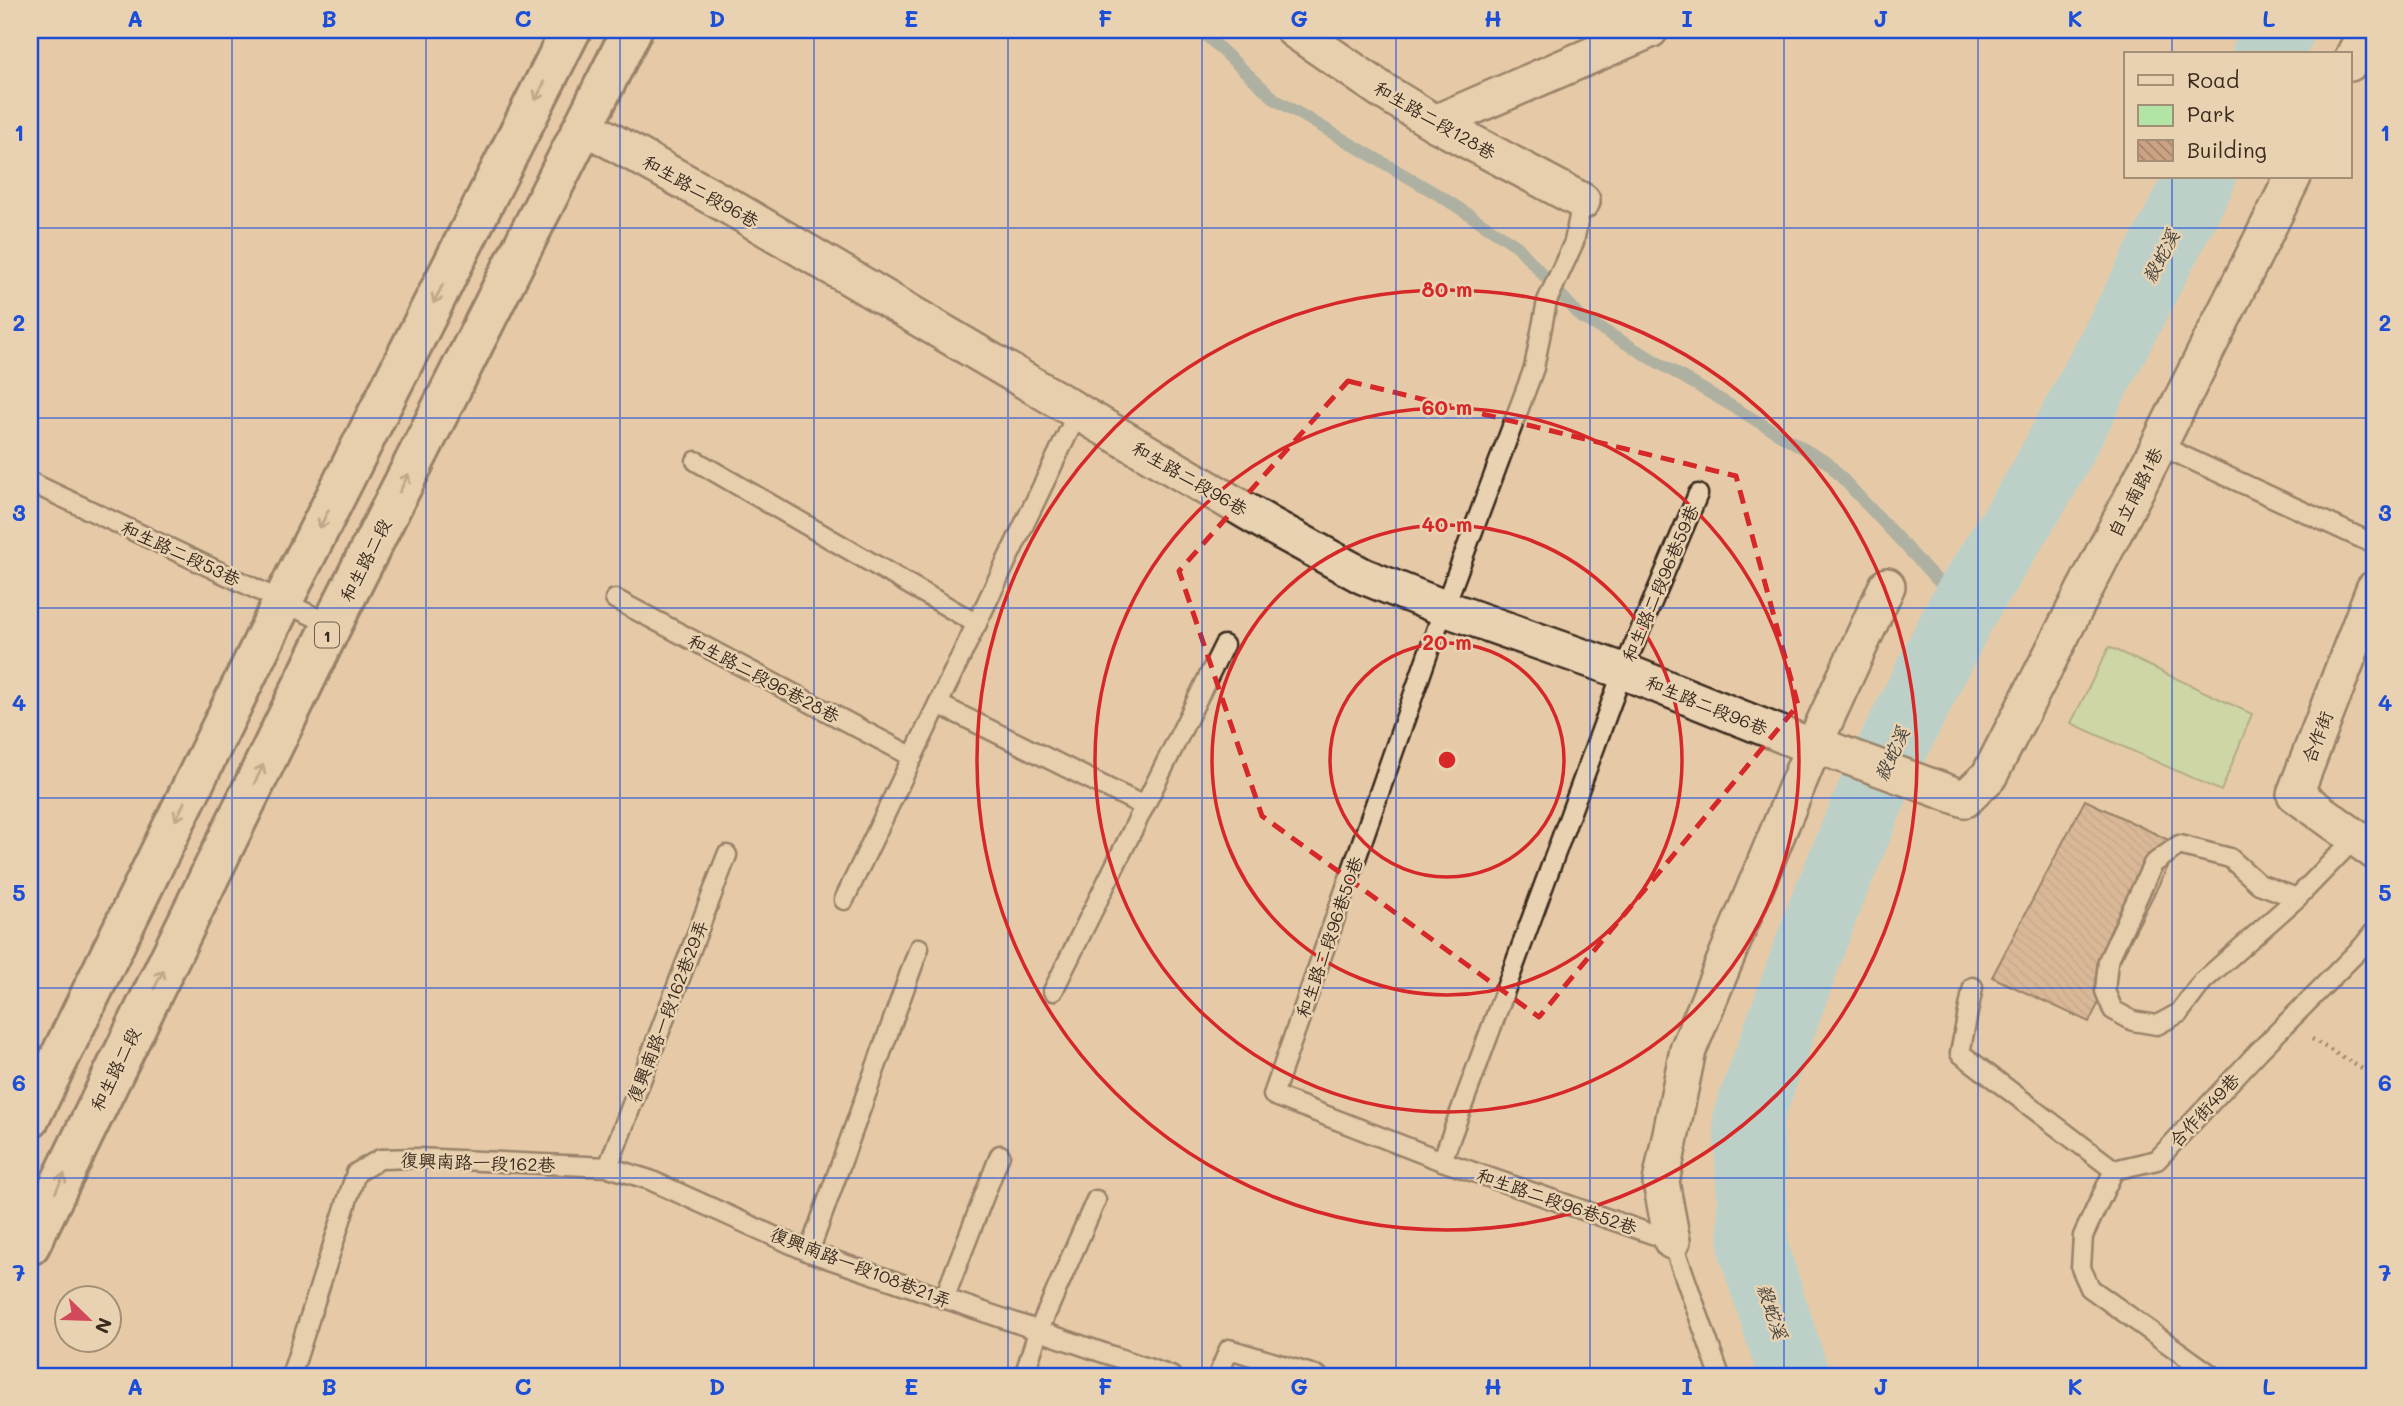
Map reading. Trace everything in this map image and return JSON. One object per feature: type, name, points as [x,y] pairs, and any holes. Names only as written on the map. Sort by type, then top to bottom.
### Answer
[{"type":"main road","points":[[30,1118],[283,601],[571,30]]},
{"type":"main road","name":"和生路二段","points":[[30,1245],[332,625],[632,30]]},
{"type":"street","name":"和生路二段128巷","points":[[1294,30],[1382,91],[1435,123],[1582,201]]},
{"type":"street","points":[[1435,123],[1650,30]]},
{"type":"street","points":[[2352,60],[2367,30]]},
{"type":"street","name":"和生路二段96巷","points":[[584,127],[732,208],[1270,525],[1363,576],[1444,608],[1623,671],[1823,749],[1965,799]]},
{"type":"street","name":"自立南路1巷","points":[[1965,799],[1989,776],[2292,178]]},
{"type":"street","points":[[1672,1241],[1661,1182],[1688,1050],[1823,749],[1887,586]]},
{"type":"street","name":"合作街","points":[[2365,844],[2295,794],[2374,589]]},
{"type":"lane","points":[[1444,608],[1534,368],[1547,301],[1574,242],[1582,201]]},
{"type":"lane","points":[[844,900],[1078,412]]},
{"type":"lane","points":[[2159,444],[2374,544]]},
{"type":"lane","points":[[696,461],[977,624]]},
{"type":"lane","name":"和生路二段53巷","points":[[30,482],[332,625]]},
{"type":"lane","name":"和生路二段96巷59巷","points":[[1623,671],[1698,494]]},
{"type":"lane","name":"和生路二段96巷28巷","points":[[615,599],[913,757]]},
{"type":"lane","name":"和生路二段96巷50巷","points":[[1442,1161],[1273,1095],[1444,608]]},
{"type":"lane","points":[[1053,991],[1224,645]]},
{"type":"lane","points":[[1442,1161],[1623,671]]},
{"type":"lane","points":[[938,704],[1144,806]]},
{"type":"lane","points":[[2297,898],[2259,884],[2231,858],[2179,845],[2154,864],[2108,961],[2105,990],[2113,1010],[2133,1021],[2157,1025],[2179,1013],[2203,981],[2297,898],[2365,844]]},
{"type":"lane","name":"復興南路一段162巷29弄","points":[[608,1167],[727,855]]},
{"type":"lane","name":"合作街49巷","points":[[2114,1170],[2157,1160],[2374,932]]},
{"type":"lane","points":[[810,1252],[919,948]]},
{"type":"lane","points":[[1973,987],[1960,1053],[2114,1170],[2083,1236],[2081,1268],[2090,1288],[2213,1376]]},
{"type":"lane","points":[[944,1299],[1000,1155]]},
{"type":"lane","name":"復興南路一段162巷","points":[[290,1376],[356,1173],[380,1159],[416,1158],[608,1167]]},
{"type":"lane","name":"和生路二段96巷52巷","points":[[1442,1161],[1672,1241]]},
{"type":"lane","name":"復興南路一段108巷21弄","points":[[608,1167],[650,1180],[810,1252],[1171,1376]]},
{"type":"lane","points":[[1024,1376],[1038,1332],[1096,1200]]},
{"type":"lane","points":[[1672,1241],[1720,1376]]},
{"type":"lane","points":[[1218,1376],[1229,1349],[1318,1376]]},
{"type":"path","points":[[2286,1024],[2374,1076]]},
{"type":"highlighted area","points":[[1348,381],[1736,476],[1798,705],[1539,1017],[1262,816],[1179,571]]},
{"type":"green space","points":[[2109,647],[2252,714],[2221,791],[2071,723]]},
{"type":"building","points":[[2085,800],[2179,845],[2089,1022],[1992,977]]},
{"type":"waterway","points":[[1200,30],[1276,100],[1442,197],[1517,246],[1581,317],[1828,463],[1963,608]]},
{"type":"waterway","name":"殺蛇溪","points":[[2268,52],[2280,30]]},
{"type":"waterway","name":"殺蛇溪","points":[[1794,1376],[1754,1251],[1748,1117],[1823,910],[1884,765],[1963,608],[2043,480],[2200,178]]}]
